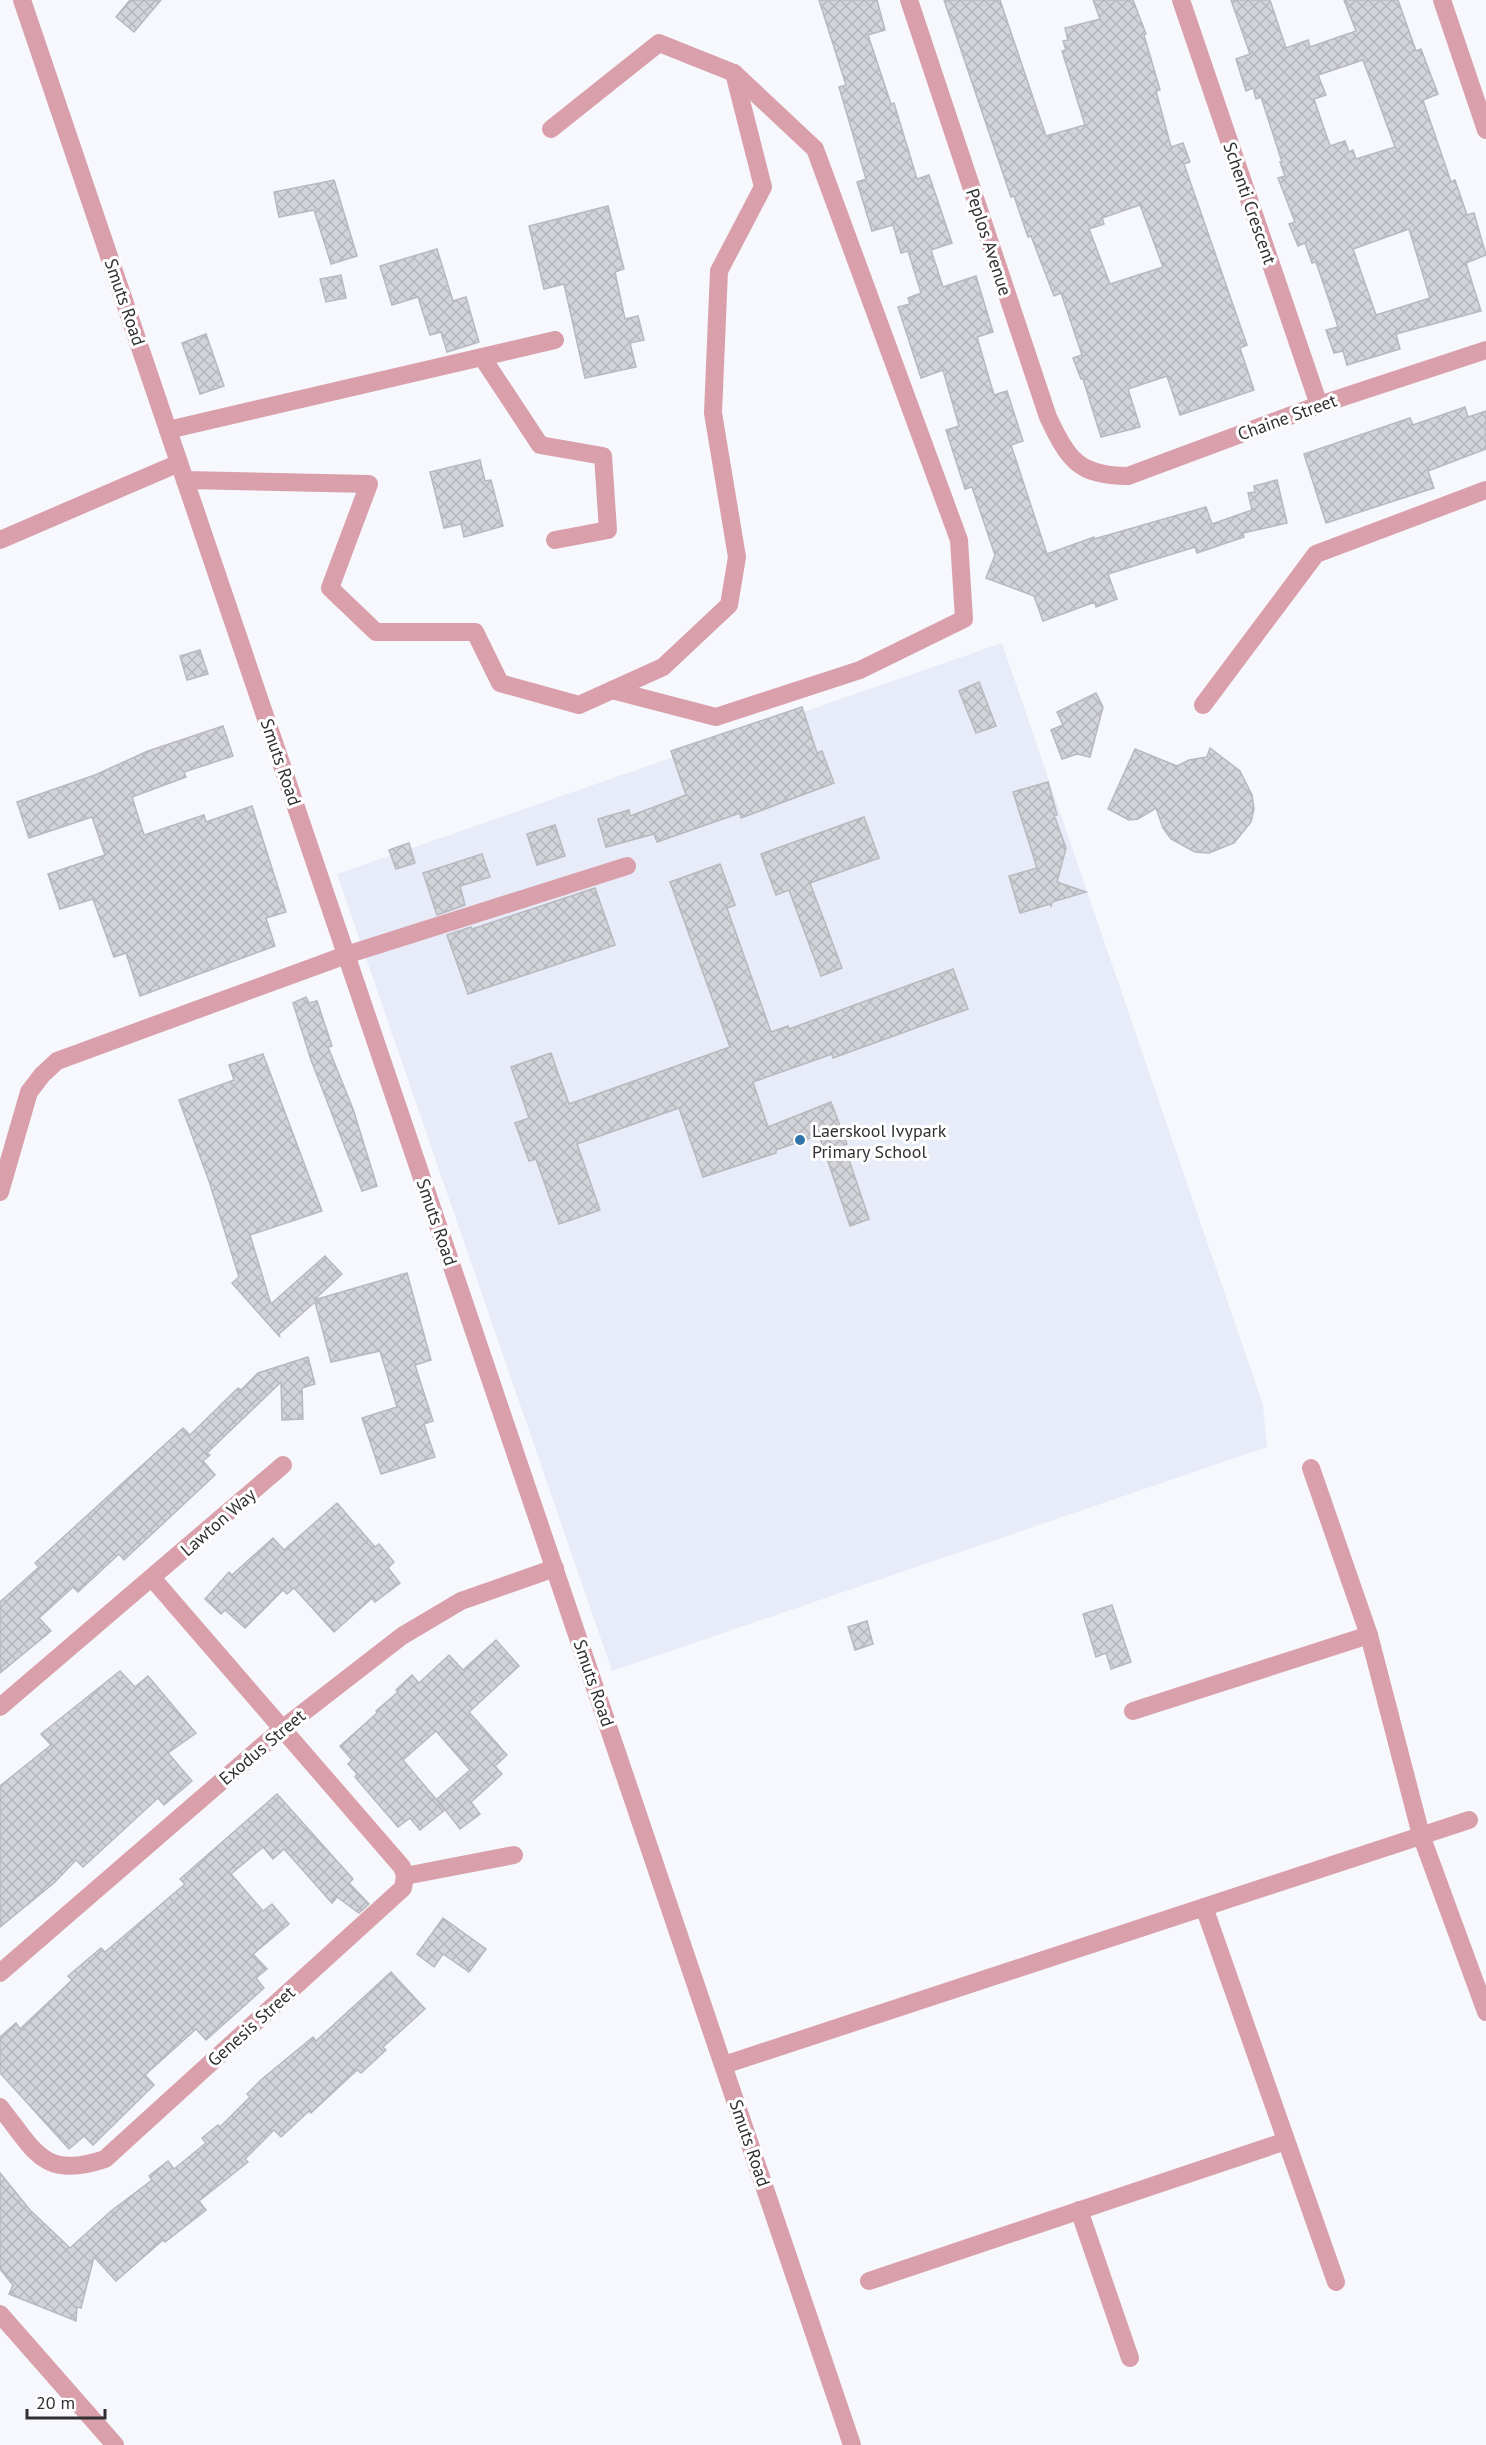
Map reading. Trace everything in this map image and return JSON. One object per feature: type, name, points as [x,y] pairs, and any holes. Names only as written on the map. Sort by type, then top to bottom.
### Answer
[{"type":"street","name":"Smuts Road","points":[[22,0],[852,2445]]},
{"type":"street","name":"Peplos Avenue","points":[[909,0],[1047,417],[1063,450],[1076,464],[1088,471]]},
{"type":"street","name":"Schenti Crescent","points":[[1181,0],[1319,405]]},
{"type":"street","points":[[1442,0],[1486,130]]},
{"type":"street","points":[[551,129],[659,43],[734,73],[815,149],[959,540],[964,619],[860,670],[716,717],[612,690]]},
{"type":"street","points":[[0,540],[182,471],[369,484],[330,588],[376,632],[476,632],[500,683],[579,705],[663,668],[729,605],[737,557],[713,413],[719,271],[763,187],[734,73]]},
{"type":"street","points":[[168,430],[555,340]]},
{"type":"street","name":"Chaine Street","points":[[1088,471],[1106,476],[1128,476],[1319,405],[1486,350]]},
{"type":"street","points":[[482,357],[540,445],[603,456],[608,530],[555,540]]},
{"type":"street","points":[[1203,705],[1316,555],[1486,490]]},
{"type":"street","points":[[0,1192],[29,1092],[42,1074],[57,1061],[143,1027],[346,955],[627,866]]},
{"type":"street","name":"Lawton Way","points":[[152,1578],[283,1465]]},
{"type":"street","points":[[1311,1468],[1369,1635],[1421,1836],[1486,2012]]},
{"type":"street","name":"Exodus Street","points":[[0,1973],[282,1729],[402,1636],[460,1601],[555,1568]]},
{"type":"street","points":[[0,1707],[152,1578],[402,1867],[405,1876],[514,1855]]},
{"type":"street","points":[[1133,1711],[1369,1635]]},
{"type":"street","points":[[724,2065],[1469,1820]]},
{"type":"street","name":"Genesis Street","points":[[0,2108],[42,2159],[72,2166],[105,2159],[403,1888],[405,1876]]},
{"type":"street","points":[[1204,1907],[1336,2282]]},
{"type":"street","points":[[869,2281],[1286,2141]]},
{"type":"street","points":[[1079,2210],[1130,2358]]},
{"type":"street","points":[[0,2314],[115,2445]]},
{"type":"shaded area","name":"Laerskool Ivypark Primary School","points":[[1002,643],[1263,1405],[1267,1447],[612,1671],[337,874]]},
{"type":"building","points":[[130,0],[161,0],[134,32],[116,17]]},
{"type":"building","points":[[819,0],[877,0],[885,30],[868,35],[891,104],[894,103],[917,179],[929,175],[952,243],[931,250],[943,287],[976,276],[993,332],[977,337],[994,395],[1007,391],[1023,441],[1011,445],[1047,554],[1094,537],[1094,539],[1206,507],[1212,524],[1252,510],[1248,493],[1255,492],[1254,486],[1277,480],[1287,523],[1243,533],[1244,537],[1197,553],[1195,547],[1108,574],[1117,599],[1096,607],[1095,602],[1043,621],[1034,596],[986,578],[995,555],[972,487],[965,489],[946,430],[959,426],[943,370],[921,378],[898,307],[910,304],[908,298],[921,293],[908,251],[901,253],[893,225],[872,231],[857,182],[866,179],[839,87],[846,85]]},
{"type":"building","points":[[944,0],[1000,0],[1046,136],[1085,125],[1062,51],[1066,50],[1063,41],[1068,40],[1065,28],[1100,19],[1093,0],[1133,0],[1146,34],[1144,35],[1160,90],[1156,91],[1171,147],[1183,143],[1190,162],[1184,164],[1247,345],[1240,348],[1254,390],[1180,415],[1167,376],[1128,389],[1140,427],[1101,437],[1083,379],[1081,379],[1073,358],[1082,355],[1061,293],[1054,296],[1031,236],[1028,237],[1014,196],[1011,197]],"holes":[[[1140,205],[1163,267],[1110,284],[1089,229],[1104,224],[1102,218]]]},
{"type":"building","points":[[1231,0],[1270,0],[1286,48],[1308,40],[1310,47],[1356,31],[1344,0],[1398,0],[1416,51],[1421,49],[1438,94],[1423,100],[1451,182],[1455,180],[1467,215],[1474,213],[1486,255],[1466,263],[1481,311],[1396,334],[1400,349],[1347,365],[1343,351],[1334,353],[1326,330],[1338,327],[1316,262],[1312,263],[1305,243],[1298,246],[1289,224],[1295,222],[1278,178],[1285,176],[1280,162],[1282,162],[1261,97],[1256,99],[1253,88],[1246,91],[1236,59],[1250,54]],"holes":[[[1363,60],[1395,147],[1356,159],[1353,150],[1349,152],[1345,141],[1330,146],[1314,99],[1326,95],[1318,75]],[[1409,229],[1430,298],[1376,315],[1353,249]]]},
{"type":"building","points":[[334,180],[357,256],[331,264],[314,210],[279,217],[274,192]]},
{"type":"building","points":[[608,206],[624,269],[615,272],[625,319],[638,316],[644,340],[630,343],[636,367],[585,378],[564,284],[544,289],[529,226]]},
{"type":"building","points":[[437,249],[453,301],[466,297],[479,342],[447,352],[441,332],[430,335],[418,297],[392,305],[380,266]]},
{"type":"building","points":[[341,275],[346,298],[326,302],[320,279]]},
{"type":"building","points":[[206,334],[224,386],[200,394],[182,343]]},
{"type":"building","points":[[1465,407],[1468,417],[1486,411],[1486,449],[1428,471],[1434,488],[1326,523],[1304,454],[1410,418],[1413,425]]},
{"type":"building","points":[[480,460],[485,481],[491,480],[503,526],[464,537],[461,524],[444,528],[430,472]]},
{"type":"building","points":[[200,650],[208,674],[187,680],[180,656]]},
{"type":"building","points":[[979,682],[996,726],[976,733],[959,691]]},
{"type":"building","points":[[1096,693],[1103,707],[1090,757],[1077,754],[1062,759],[1051,730],[1063,725],[1057,712]]},
{"type":"building","points":[[802,707],[817,753],[822,751],[834,783],[741,818],[740,813],[657,842],[654,834],[606,847],[598,819],[629,810],[630,816],[686,795],[671,751]]},
{"type":"building","points":[[223,726],[233,756],[184,772],[186,777],[132,797],[144,835],[204,815],[206,822],[252,806],[286,912],[266,918],[275,946],[140,996],[126,953],[114,957],[93,899],[60,909],[48,874],[105,855],[92,817],[29,838],[17,802],[95,775],[148,751]]},
{"type":"building","points":[[1210,748],[1240,771],[1252,795],[1254,809],[1251,822],[1234,843],[1209,853],[1195,852],[1171,839],[1163,828],[1156,808],[1138,819],[1129,820],[1108,809],[1135,749],[1177,766],[1189,760],[1207,757]]},
{"type":"building","points":[[1048,782],[1057,815],[1054,815],[1066,848],[1057,882],[1086,892],[1052,902],[1051,906],[1050,904],[1020,913],[1009,876],[1037,868],[1013,792]]},
{"type":"building","points":[[864,817],[879,858],[810,883],[842,968],[821,976],[789,890],[776,895],[761,854]]},
{"type":"building","points":[[555,825],[565,856],[537,865],[527,834]]},
{"type":"building","points":[[409,843],[415,863],[396,869],[389,850]]},
{"type":"building","points":[[482,854],[490,877],[460,886],[465,905],[437,915],[423,873]]},
{"type":"building","points":[[720,864],[735,905],[727,908],[771,1032],[788,1026],[789,1029],[953,969],[968,1009],[833,1058],[832,1054],[753,1082],[768,1127],[831,1102],[847,1144],[844,1145],[869,1219],[850,1226],[819,1135],[776,1150],[776,1153],[703,1177],[679,1108],[577,1144],[600,1210],[559,1224],[536,1159],[529,1161],[515,1123],[529,1118],[511,1067],[551,1053],[569,1104],[730,1047],[670,882]]},
{"type":"building","points":[[595,888],[615,945],[468,994],[447,935],[471,927],[472,929]]},
{"type":"building","points":[[306,997],[309,1003],[317,1001],[332,1046],[328,1047],[353,1109],[377,1186],[362,1191],[311,1060],[293,1003]]},
{"type":"building","points":[[263,1054],[322,1211],[250,1235],[271,1304],[325,1256],[342,1274],[314,1300],[407,1273],[431,1360],[415,1365],[433,1421],[424,1424],[435,1457],[381,1474],[362,1418],[397,1407],[380,1351],[331,1362],[315,1302],[279,1334],[280,1337],[232,1283],[239,1277],[209,1181],[179,1100],[234,1080],[229,1065]]},
{"type":"building","points":[[308,1357],[315,1384],[302,1388],[303,1419],[282,1420],[281,1382],[207,1453],[210,1455],[203,1461],[215,1475],[124,1560],[119,1554],[78,1592],[73,1587],[39,1618],[51,1631],[0,1673],[0,1602],[39,1567],[35,1563],[183,1428],[190,1435],[238,1388],[241,1390],[258,1373]]},
{"type":"building","points":[[337,1503],[375,1547],[379,1544],[394,1562],[388,1568],[400,1583],[375,1602],[372,1598],[334,1632],[294,1588],[287,1594],[283,1590],[245,1628],[225,1610],[221,1614],[205,1599],[229,1572],[232,1575],[273,1538],[284,1550]]},
{"type":"building","points":[[1112,1605],[1131,1662],[1111,1669],[1106,1653],[1096,1657],[1083,1614]]},
{"type":"building","points":[[867,1621],[873,1644],[855,1650],[848,1627]]},
{"type":"building","points":[[496,1640],[519,1666],[469,1712],[507,1755],[495,1766],[502,1774],[471,1802],[480,1814],[460,1829],[437,1799],[470,1770],[436,1731],[403,1760],[445,1810],[420,1830],[410,1818],[398,1827],[355,1777],[357,1774],[348,1764],[352,1760],[340,1746],[377,1713],[376,1711],[398,1692],[396,1690],[412,1675],[419,1683],[449,1655],[463,1670]]},
{"type":"building","points":[[120,1671],[135,1687],[148,1676],[196,1733],[168,1753],[192,1781],[164,1805],[158,1798],[83,1867],[76,1860],[54,1883],[0,1927],[0,1786],[51,1745],[41,1734]]},
{"type":"building","points":[[277,1794],[353,1879],[349,1883],[369,1904],[359,1913],[337,1897],[332,1903],[284,1849],[273,1859],[263,1847],[231,1874],[263,1911],[272,1904],[289,1924],[253,1954],[267,1969],[256,1978],[264,1988],[206,2040],[196,2029],[145,2075],[154,2085],[93,2145],[84,2136],[69,2149],[0,2073],[0,2037],[16,2023],[20,2029],[72,1980],[68,1976],[101,1948],[105,1952],[185,1884],[180,1879]]},
{"type":"building","points":[[443,1918],[486,1949],[469,1972],[443,1954],[434,1967],[417,1954]]},
{"type":"building","points":[[391,1972],[425,2009],[383,2047],[386,2050],[361,2073],[357,2070],[311,2113],[309,2111],[281,2137],[274,2130],[245,2159],[248,2162],[199,2201],[206,2210],[165,2242],[163,2240],[116,2281],[94,2257],[81,2308],[77,2307],[76,2321],[9,2294],[13,2285],[0,2269],[0,2173],[30,2210],[70,2248],[111,2211],[152,2180],[149,2176],[168,2161],[174,2169],[206,2143],[202,2138],[218,2125],[220,2127],[250,2097],[247,2094],[262,2079],[313,2037],[316,2041]]},
{"type":"place","name":"Laerskool Ivypark Primary School","points":[[800,1140]]}]
